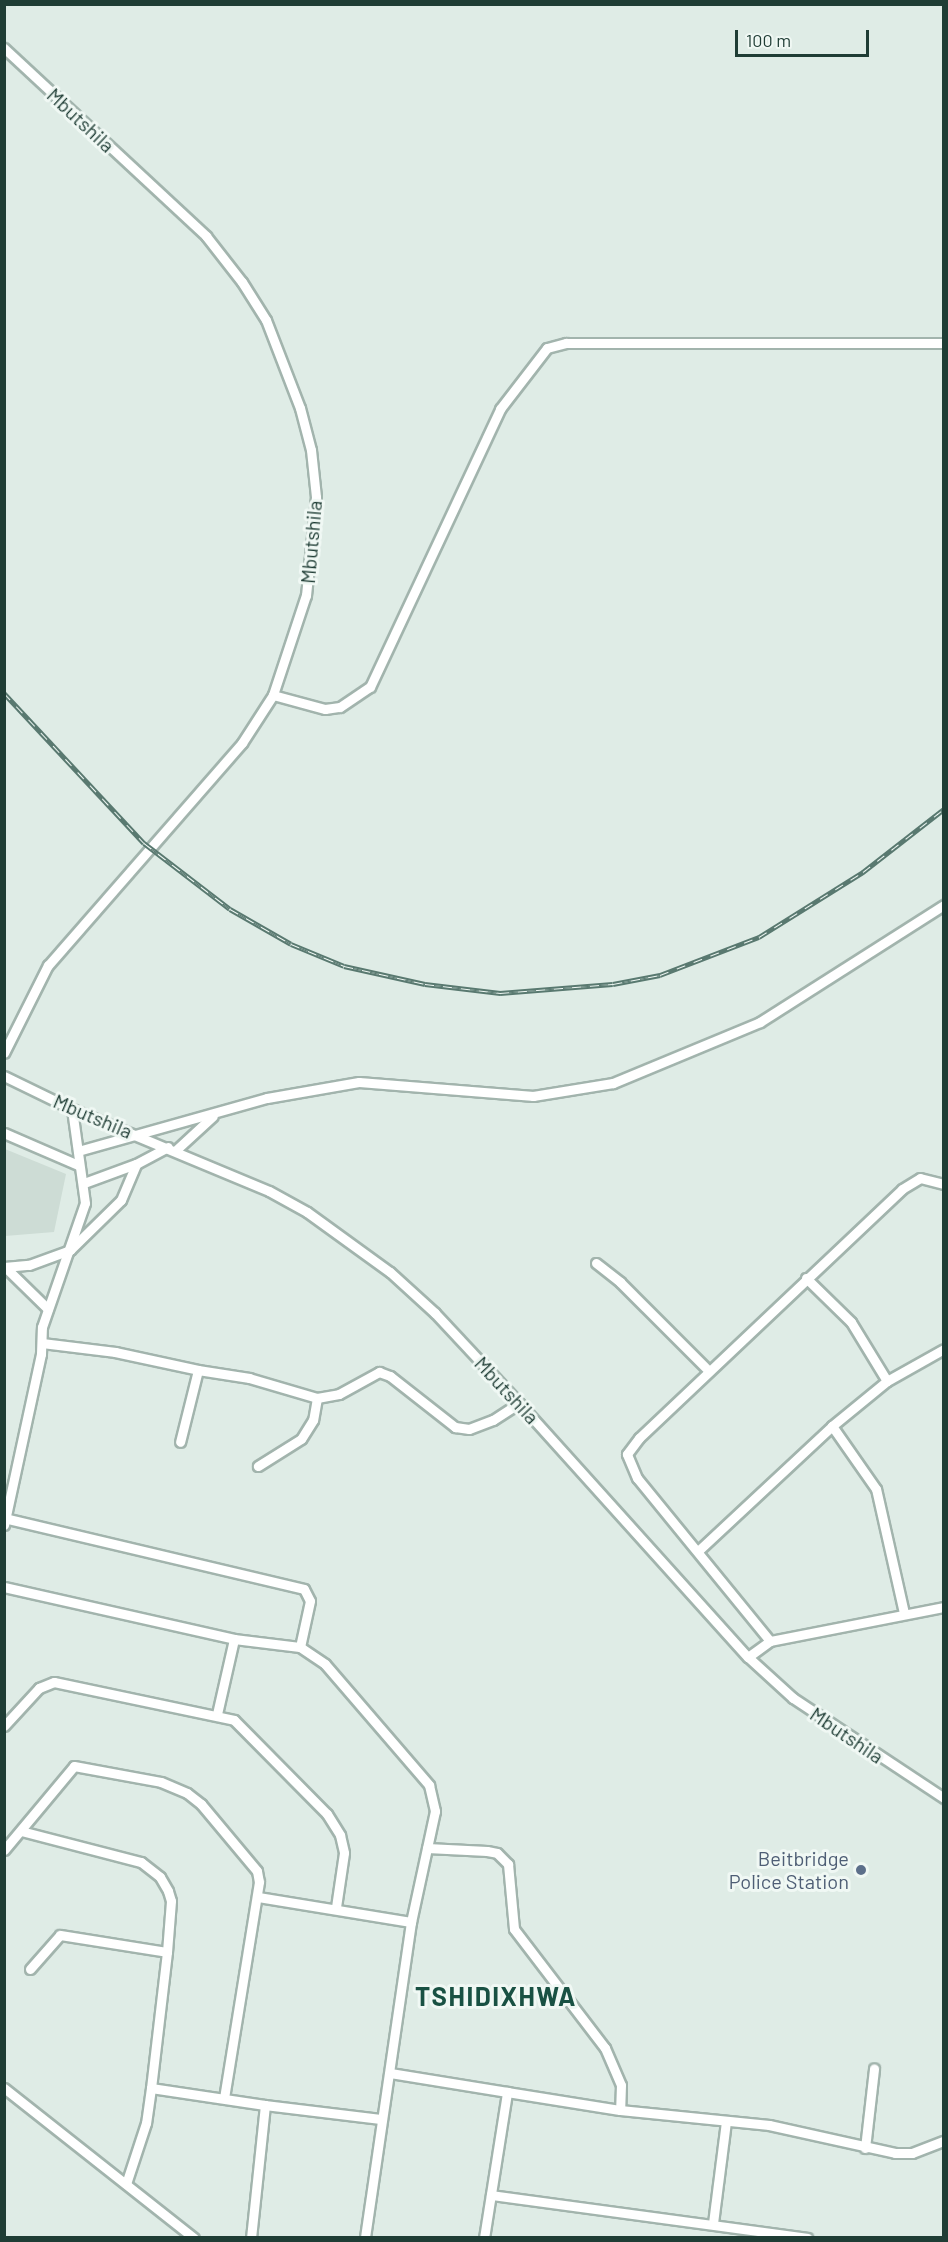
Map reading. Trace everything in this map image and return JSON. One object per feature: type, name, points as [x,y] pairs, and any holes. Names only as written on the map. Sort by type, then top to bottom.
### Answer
[{"type":"street","name":"Mbutshila","points":[[4,48],[206,236],[242,282],[283,357],[311,450],[316,497],[306,595],[273,695],[242,743],[48,964],[4,1053]]},
{"type":"street","points":[[273,695],[325,709],[340,707],[370,687],[500,409],[547,348],[566,343],[944,343]]},
{"type":"street","points":[[78,1151],[135,1133],[213,1116],[267,1098],[358,1082],[532,1096],[613,1083],[760,1022],[944,905]]},
{"type":"street","name":"Mbutshila","points":[[4,1076],[72,1109],[172,1148],[307,1212],[390,1272],[435,1313],[519,1403],[748,1657],[793,1698],[944,1798]]},
{"type":"street","points":[[72,1109],[85,1203],[48,1309],[5,1521],[304,1589],[310,1601],[300,1647]]},
{"type":"street","points":[[84,1183],[172,1148],[213,1116]]},
{"type":"street","points":[[4,1133],[78,1165]]},
{"type":"street","points":[[5,1267],[29,1265],[70,1250],[121,1200],[136,1164]]},
{"type":"street","points":[[770,1641],[637,1478],[627,1454],[709,1371],[902,1189],[920,1178],[944,1184]]},
{"type":"street","points":[[596,1263],[620,1282],[709,1371]]},
{"type":"street","points":[[5,1267],[48,1309]]},
{"type":"street","points":[[806,1278],[851,1322],[887,1381]]},
{"type":"street","points":[[42,1343],[115,1352],[198,1370],[249,1378],[317,1398],[339,1394],[379,1371],[390,1376],[425,1407],[455,1427],[469,1428],[493,1420],[519,1403]]},
{"type":"street","points":[[698,1551],[832,1426],[887,1381],[944,1349]]},
{"type":"street","points":[[180,1442],[198,1370]]},
{"type":"street","points":[[258,1466],[301,1439],[313,1420],[317,1398]]},
{"type":"street","points":[[832,1426],[876,1489],[904,1613]]},
{"type":"street","points":[[4,1587],[234,1639],[300,1647],[325,1664],[429,1785],[435,1811],[411,1922],[390,2073],[380,2119],[365,2238]]},
{"type":"street","points":[[748,1657],[770,1641],[944,1607]]},
{"type":"street","points":[[217,1714],[234,1639]]},
{"type":"street","points":[[4,1726],[8,1715],[44,1684],[54,1682],[217,1714],[242,1727],[327,1814],[340,1835],[344,1853],[336,1907]]},
{"type":"street","points":[[4,1850],[63,1775],[74,1766],[161,1782],[187,1793],[201,1804],[256,1871],[258,1897],[224,2097]]},
{"type":"street","points":[[21,1831],[60,1844],[120,1855],[152,1869],[160,1877],[171,1901],[152,2088],[146,2123],[126,2184]]},
{"type":"street","points":[[427,1848],[486,1851],[508,1864],[514,1929],[605,2048],[621,2085],[620,2110]]},
{"type":"street","points":[[258,1897],[336,1907],[411,1922]]},
{"type":"street","points":[[30,1969],[60,1935],[167,1952]]},
{"type":"street","points":[[865,2148],[874,2069]]},
{"type":"street","points":[[390,2073],[620,2110],[769,2125],[865,2148],[912,2153],[944,2141]]},
{"type":"street","points":[[4,2088],[194,2238]]},
{"type":"street","points":[[152,2088],[380,2119]]},
{"type":"street","points":[[484,2238],[507,2092]]},
{"type":"street","points":[[251,2238],[265,2105]]},
{"type":"street","points":[[713,2223],[726,2122]]},
{"type":"street","points":[[491,2195],[713,2223],[807,2238]]},
{"type":"shaded area","points":[[5,1149],[66,1174],[54,1232],[5,1236]]},
{"type":"railway","points":[[4,693],[144,843],[230,909],[291,944],[344,966],[425,984],[500,993],[613,984],[660,975],[759,937],[863,872],[944,809]]},
{"type":"place","name":"Beitbridge Police Station","points":[[861,1870]]},
{"type":"district","name":"TSHIDIXHWA","points":[[496,1996]]}]
